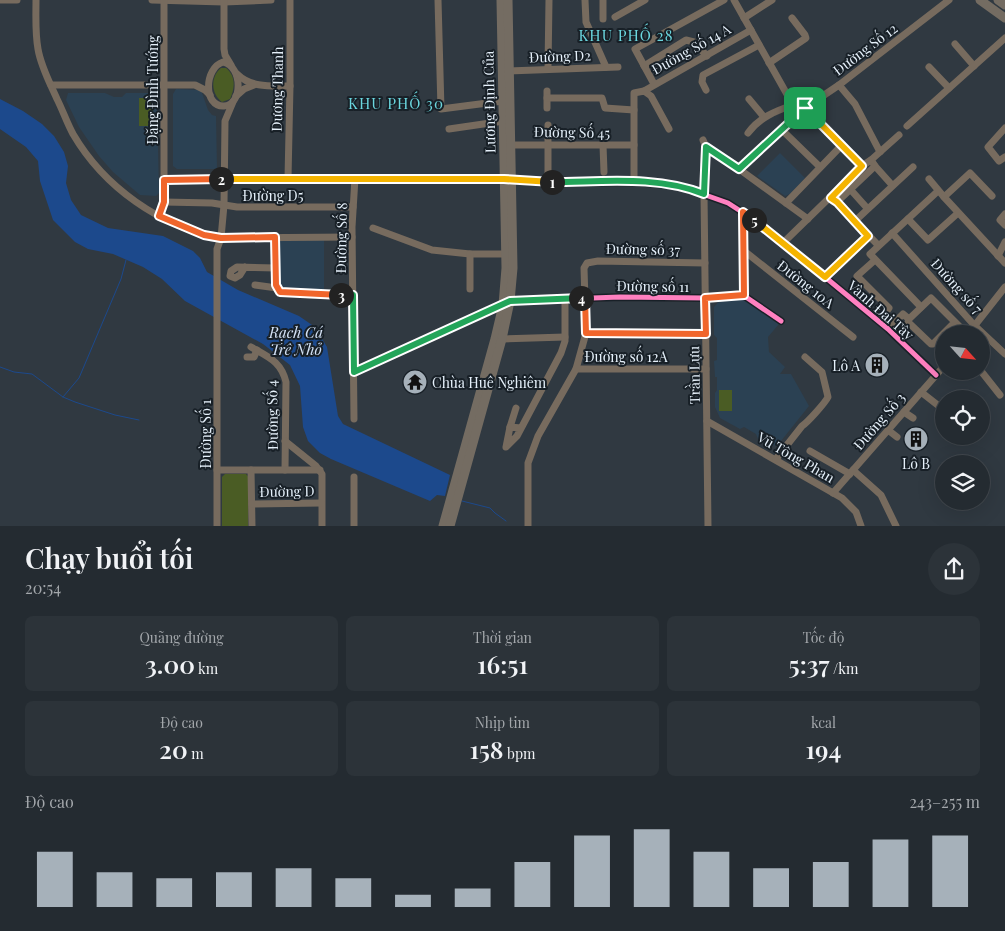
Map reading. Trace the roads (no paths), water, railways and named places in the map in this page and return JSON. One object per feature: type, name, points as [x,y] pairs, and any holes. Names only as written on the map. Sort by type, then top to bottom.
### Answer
[{"type":"main road","name":"Lương Định Của","points":[[447,524],[506,303],[508,180],[511,145],[501,0]]},
{"type":"main road","name":"Lương Định Của","points":[[466,454],[502,339],[506,303],[513,268],[503,101],[506,71],[508,0]]},
{"type":"main road","points":[[980,0],[1004,12]]},
{"type":"main road","points":[[998,0],[1004,12]]},
{"type":"street","points":[[0,0],[17,0]]},
{"type":"street","points":[[36,0],[38,51],[73,133],[110,181],[130,198],[159,216],[204,235],[221,238],[352,237]]},
{"type":"street","points":[[152,0],[271,0]]},
{"type":"street","name":"Đặng Đình Tướng","points":[[159,216],[164,202],[164,0]]},
{"type":"street","name":"Dương Thanh","points":[[288,178],[290,0]]},
{"type":"street","points":[[438,0],[441,109],[503,101]]},
{"type":"street","points":[[548,68],[549,0]]},
{"type":"street","points":[[585,0],[586,22],[606,67]]},
{"type":"street","points":[[603,0],[603,19]]},
{"type":"street","points":[[615,17],[645,0]]},
{"type":"street","points":[[654,84],[635,48],[724,0]]},
{"type":"street","points":[[734,0],[793,105]]},
{"type":"street","points":[[744,18],[772,0]]},
{"type":"street","name":"Đường Số 12","points":[[739,169],[805,108],[839,85],[949,0]]},
{"type":"street","points":[[224,1],[225,55],[242,79],[254,85]]},
{"type":"street","points":[[769,63],[806,38],[792,18]]},
{"type":"street","name":"Đường Số 14 A","points":[[644,91],[751,30]]},
{"type":"street","points":[[907,126],[1005,38]]},
{"type":"street","points":[[644,66],[686,40],[694,42],[707,56]]},
{"type":"street","points":[[955,44],[974,66]]},
{"type":"street","points":[[706,90],[702,82],[703,75],[759,45]]},
{"type":"street","points":[[224,49],[210,76],[208,88],[225,121]]},
{"type":"street","points":[[214,68],[223,62],[228,63],[235,70],[238,82],[234,99],[225,121]]},
{"type":"street","name":"Đường D2","points":[[506,71],[618,67]]},
{"type":"street","points":[[930,67],[949,88]]},
{"type":"street","points":[[195,85],[210,76]]},
{"type":"street","points":[[51,85],[195,85],[205,90],[221,106],[228,105],[244,89],[254,85],[290,86]]},
{"type":"street","points":[[839,85],[855,104],[880,152]]},
{"type":"street","points":[[634,182],[634,93],[644,91],[651,96],[669,128]]},
{"type":"street","points":[[547,108],[547,94],[602,98],[605,108],[634,110]]},
{"type":"street","points":[[749,99],[764,117]]},
{"type":"street","points":[[748,133],[764,117],[777,110],[793,105],[805,108],[862,166]]},
{"type":"street","name":"Đường Số 1","points":[[217,526],[217,249],[221,238],[224,205],[225,121]]},
{"type":"street","points":[[449,129],[504,121]]},
{"type":"street","points":[[548,125],[548,182]]},
{"type":"street","points":[[1002,159],[988,147],[1005,128]]},
{"type":"street","points":[[782,130],[820,167]]},
{"type":"street","points":[[784,242],[808,219],[850,189],[880,152],[899,135]]},
{"type":"street","name":"Trần Lựu","points":[[708,526],[704,144],[739,169]]},
{"type":"street","name":"Đường Số 45","points":[[511,145],[634,145]]},
{"type":"street","points":[[786,203],[842,145]]},
{"type":"street","points":[[603,146],[604,172]]},
{"type":"street","points":[[834,200],[862,166],[873,163]]},
{"type":"street","points":[[873,163],[892,185]]},
{"type":"street","points":[[854,221],[912,168]]},
{"type":"street","points":[[739,169],[808,219]]},
{"type":"street","points":[[944,197],[972,171],[992,196]]},
{"type":"street","name":"Vành Đai Tây","points":[[164,180],[355,178],[670,184],[728,203],[743,212],[784,242],[879,321],[935,374]]},
{"type":"street","name":"Đường Số 8","points":[[354,419],[352,237],[355,178]]},
{"type":"street","points":[[929,179],[1005,263]]},
{"type":"street","points":[[850,189],[868,208]]},
{"type":"street","points":[[921,307],[870,254],[938,191]]},
{"type":"street","points":[[834,200],[878,245]]},
{"type":"street","name":"Đường D5","points":[[164,202],[212,203],[237,207],[353,207]]},
{"type":"street","points":[[743,212],[744,295],[781,321]]},
{"type":"street","points":[[908,219],[928,240],[958,213]]},
{"type":"street","points":[[1005,214],[1000,220],[1005,225]]},
{"type":"street","points":[[373,228],[432,250],[470,254],[506,254]]},
{"type":"street","name":"Đường số 7","points":[[892,233],[974,325]]},
{"type":"street","points":[[825,277],[868,236]]},
{"type":"street","points":[[275,237],[277,288]]},
{"type":"street","points":[[998,256],[1005,242]]},
{"type":"street","name":"Đường 10A","points":[[743,250],[853,337]]},
{"type":"street","points":[[470,254],[470,289]]},
{"type":"street","points":[[875,260],[857,276],[888,308],[879,321]]},
{"type":"street","name":"Đường số 37","points":[[528,526],[528,463],[538,436],[576,369],[586,333],[584,268],[587,263],[598,261],[705,263]]},
{"type":"street","points":[[245,267],[276,268]]},
{"type":"street","points":[[255,285],[277,288],[280,292],[286,293],[353,295]]},
{"type":"street","points":[[974,325],[1005,287]]},
{"type":"street","name":"Đường số 11","points":[[506,303],[565,298],[705,298],[744,295]]},
{"type":"street","points":[[516,408],[510,427],[507,448],[517,436],[561,353],[565,338],[565,298]]},
{"type":"street","points":[[909,319],[931,298],[958,325]]},
{"type":"street","points":[[354,372],[506,303]]},
{"type":"street","points":[[888,329],[903,314],[909,319],[908,322],[933,344],[955,322]]},
{"type":"street","points":[[586,333],[706,334]]},
{"type":"street","points":[[502,339],[565,338]]},
{"type":"street","name":"Đường số 7","points":[[990,340],[1005,354]]},
{"type":"street","name":"Đường Số 4","points":[[247,357],[254,357],[254,349],[278,362],[284,372],[286,382],[285,470]]},
{"type":"street","points":[[776,459],[828,397],[822,372],[805,356]]},
{"type":"street","name":"Đường số 12A","points":[[576,369],[706,369]]},
{"type":"street","name":"Đường Số 3","points":[[833,493],[935,376]]},
{"type":"street","points":[[988,380],[1000,395]]},
{"type":"street","points":[[922,392],[935,403]]},
{"type":"street","points":[[904,412],[913,418]]},
{"type":"street","name":"Vũ Tông Phan","points":[[707,421],[833,493],[852,506],[861,526]]},
{"type":"street","points":[[510,427],[521,428]]},
{"type":"street","points":[[888,430],[898,437]]},
{"type":"street","points":[[285,441],[316,466],[322,474],[322,526]]},
{"type":"street","points":[[810,451],[851,472],[881,495],[896,526]]},
{"type":"street","points":[[218,470],[320,470]]},
{"type":"street","points":[[251,470],[252,526]]},
{"type":"street","points":[[354,477],[354,526]]},
{"type":"street","name":"Đường D","points":[[252,504],[322,503]]},
{"type":"water","name":"Rạch Cá Trê Nhỏ","points":[[0,99],[42,124],[54,136],[64,152],[68,166],[66,183],[71,200],[81,215],[108,228],[163,236],[193,251],[200,258],[207,272],[238,290],[299,316],[315,327],[327,347],[338,416],[343,424],[450,475],[445,496],[437,495],[430,501],[320,453],[308,441],[303,427],[300,386],[290,365],[263,344],[185,301],[162,279],[143,267],[113,254],[88,249],[75,242],[53,220],[40,181],[38,161],[26,147],[0,129]]},
{"type":"waterway","points":[[63,397],[79,378],[121,279],[126,260]]},
{"type":"waterway","points":[[0,367],[14,372],[32,374],[63,397],[75,402],[115,415],[139,420]]},
{"type":"waterway","name":"Rạch Cá Trê Nhỏ","points":[[462,501],[490,508],[506,521]]},
{"type":"place","name":"Lô A","points":[[877,365]]},
{"type":"place","name":"Chùa Huê Nghiêm","points":[[415,382]]},
{"type":"place","name":"Lô B","points":[[916,439]]},
{"type":"district","name":"KHU PHỐ 28","points":[[626,35]]},
{"type":"district","name":"KHU PHỐ 30","points":[[396,103]]}]
